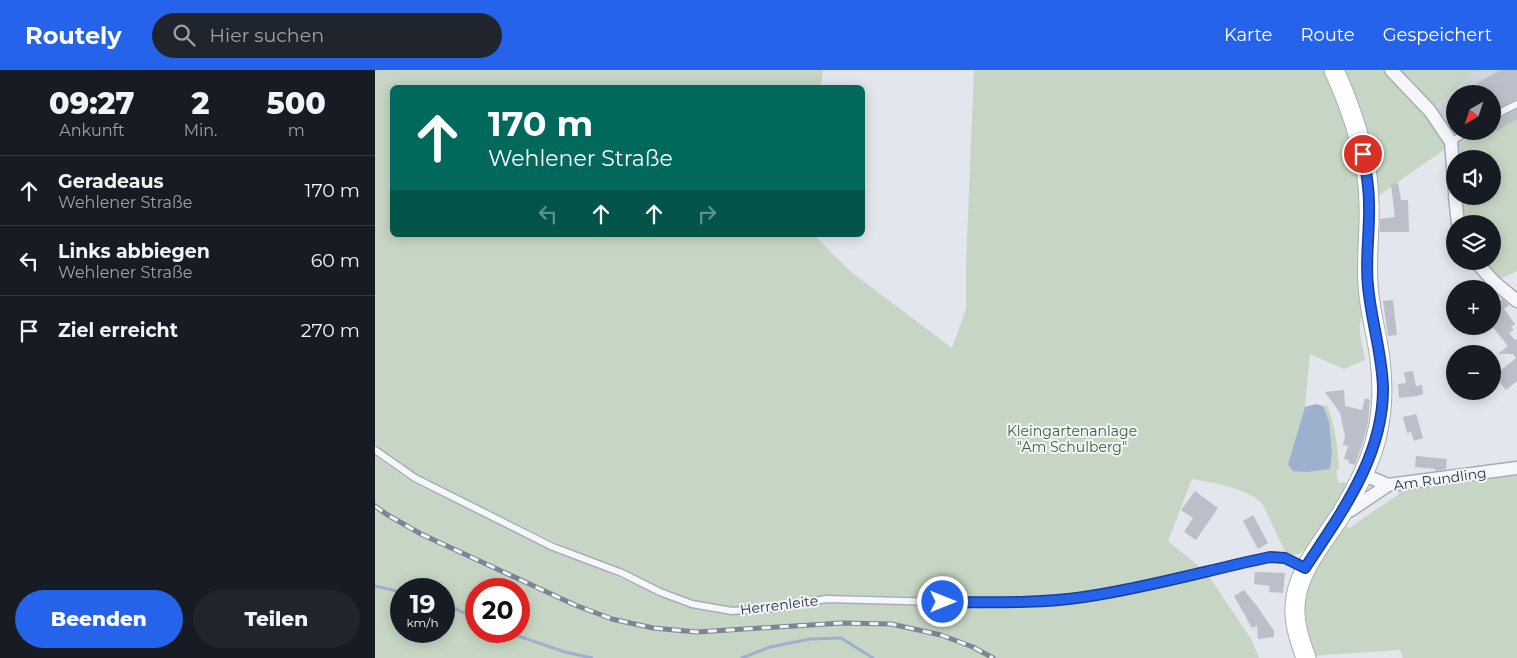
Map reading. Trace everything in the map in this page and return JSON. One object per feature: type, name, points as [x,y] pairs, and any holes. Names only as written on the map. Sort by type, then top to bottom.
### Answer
[{"type":"street","points":[[1306,658],[1299,639],[1295,606],[1297,588],[1305,568],[1341,515],[1371,454],[1377,436],[1383,388],[1368,285],[1369,203],[1367,174],[1359,135],[1343,88],[1334,70]]},
{"type":"street","points":[[1391,70],[1430,111],[1451,142],[1452,150]]},
{"type":"street","points":[[1483,270],[1494,282],[1517,301]]},
{"type":"street","name":"Am Rundling","points":[[1341,515],[1389,485],[1517,468]]},
{"type":"street","points":[[1362,474],[1389,485]]},
{"type":"lane","points":[[1501,112],[1517,104]]},
{"type":"lane","name":"Herrenleite","points":[[375,450],[415,478],[553,547],[622,572],[660,592],[692,604],[732,611],[773,608],[826,599],[1019,602],[1082,597],[1130,589],[1270,557],[1285,558],[1305,568]]},
{"type":"shaded area","points":[[1477,70],[1517,70],[1517,107],[1501,116],[1501,85],[1460,85]]},
{"type":"shaded area","points":[[1446,97],[1446,127],[1432,109]]},
{"type":"green space","name":"Kleingartenanlage \"Am Schulberg\"","points":[[375,70],[823,70],[821,85],[390,85],[390,237],[816,237],[851,272],[952,348],[966,309],[966,264],[974,70],[1330,70],[1362,176],[1365,308],[1360,321],[1360,328],[1365,360],[1344,369],[1310,354],[1305,407],[1288,464],[1329,421],[1323,406],[1327,405],[1337,445],[1339,470],[1336,471],[1338,483],[1345,482],[1347,491],[1312,544],[1299,554],[1291,555],[1286,553],[1262,503],[1238,489],[1192,479],[1168,541],[1201,568],[1129,586],[1049,597],[1018,599],[854,595],[826,596],[752,607],[731,607],[691,600],[659,588],[622,568],[578,553],[419,476],[375,445]]},
{"type":"green space","points":[[1339,70],[1386,70],[1427,113],[1448,147],[1375,198]]},
{"type":"green space","points":[[1395,70],[1477,70],[1460,85],[1446,85],[1446,97],[1432,109]]},
{"type":"green space","points":[[1517,107],[1517,271],[1498,280],[1492,280],[1483,270],[1501,270],[1501,215],[1457,215],[1456,205],[1501,205],[1501,150],[1453,150],[1451,142],[1454,140],[1460,140],[1462,143],[1466,140],[1501,140],[1501,116]]},
{"type":"green space","points":[[375,456],[412,482],[551,549],[690,607],[731,615],[773,612],[827,603],[1019,606],[1091,598],[1208,575],[1251,639],[1259,658],[375,658]]},
{"type":"green space","points":[[1517,472],[1517,658],[1403,658],[1400,650],[1312,656],[1303,617],[1304,590],[1329,546],[1347,526],[1349,528],[1399,494],[1400,488]]},
{"type":"water","points":[[1316,404],[1323,406],[1329,421],[1332,452],[1330,469],[1307,472],[1293,471],[1288,464],[1305,407]]},
{"type":"building","points":[[1501,70],[1517,70],[1517,99],[1501,107],[1501,85],[1478,85],[1477,83]]},
{"type":"building","points":[[1517,110],[1517,119],[1501,128],[1501,117]]},
{"type":"building","points":[[1398,183],[1401,200],[1408,200],[1409,232],[1380,232],[1380,219],[1395,217],[1391,184]]},
{"type":"building","points":[[1393,300],[1397,335],[1388,336],[1383,301]]},
{"type":"building","points":[[1501,300],[1509,305],[1504,309],[1515,324],[1511,327],[1514,330],[1509,333],[1515,340],[1517,339],[1517,381],[1506,390],[1501,384],[1501,370],[1516,358],[1513,354],[1501,354],[1501,352],[1508,346],[1499,335],[1501,335]]},
{"type":"building","points":[[1413,371],[1416,386],[1422,385],[1423,394],[1399,398],[1398,384],[1406,383],[1404,372]]},
{"type":"building","points":[[1344,390],[1345,406],[1362,410],[1365,398],[1370,400],[1368,423],[1355,465],[1348,463],[1349,460],[1344,459],[1348,446],[1343,445],[1345,436],[1340,413],[1325,392]]},
{"type":"building","points":[[1416,414],[1423,438],[1414,441],[1411,432],[1407,433],[1403,417]]},
{"type":"building","points":[[1416,456],[1447,459],[1446,469],[1435,471],[1436,469],[1415,467]]},
{"type":"building","points":[[1195,491],[1218,508],[1196,540],[1184,532],[1193,518],[1181,510]]},
{"type":"building","points":[[1253,515],[1268,543],[1258,549],[1243,521]]},
{"type":"building","points":[[1255,572],[1285,573],[1283,593],[1269,592],[1270,586],[1254,584]]},
{"type":"building","points":[[1244,590],[1274,631],[1274,637],[1258,639],[1257,626],[1252,628],[1234,596]]},
{"type":"waterway","points":[[375,586],[390,589]]},
{"type":"waterway","points":[[455,608],[465,614]]},
{"type":"waterway","points":[[742,658],[770,647],[810,639],[841,638],[873,658]]},
{"type":"waterway","points":[[530,640],[565,652],[592,658]]},
{"type":"railway","points":[[375,506],[421,534],[575,605],[612,619],[653,628],[697,632],[842,623],[891,624],[941,635],[973,647],[993,658]]},
{"type":"route","points":[[943,602],[1019,602],[1082,597],[1130,589],[1270,557],[1285,558],[1305,568],[1341,515],[1362,474],[1377,436],[1380,419],[1383,388],[1368,285],[1369,203],[1367,174],[1363,154]]}]
